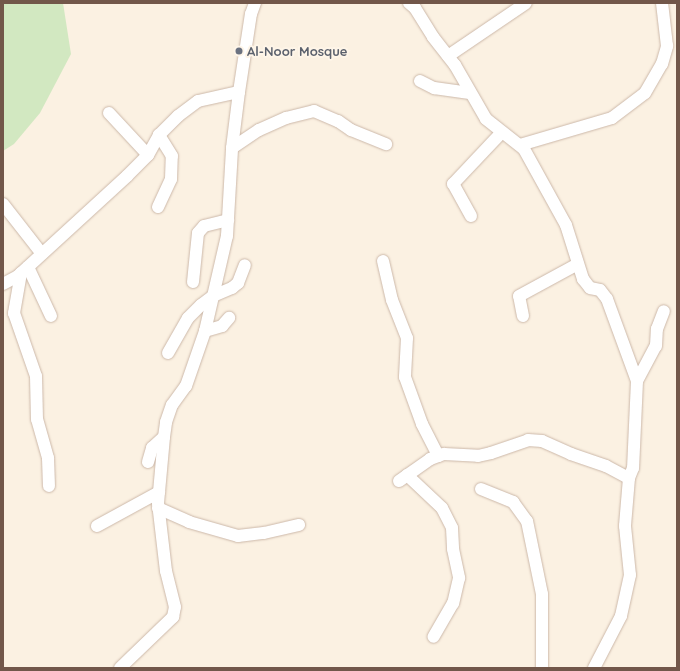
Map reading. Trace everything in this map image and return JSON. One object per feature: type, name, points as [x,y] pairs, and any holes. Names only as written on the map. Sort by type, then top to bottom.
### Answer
[{"type":"street","points":[[120,668],[173,617],[175,607],[166,571],[158,508],[166,422],[172,406],[186,386],[204,332],[227,236],[232,148],[251,14],[255,3]]},
{"type":"street","points":[[409,3],[415,8],[448,56],[486,119],[520,145],[534,165],[566,226],[583,279],[590,288],[600,290],[607,299],[637,381],[633,468],[629,478],[625,526],[630,575],[621,616],[594,668]]},
{"type":"street","points":[[448,56],[526,3]]},
{"type":"street","points":[[520,145],[612,118],[646,93],[662,64],[667,46],[662,3]]},
{"type":"street","points":[[420,81],[434,88],[456,92],[470,92]]},
{"type":"street","points":[[3,284],[25,270],[148,155],[159,135],[178,116],[198,101],[239,92]]},
{"type":"street","points":[[232,148],[259,130],[291,116],[314,110],[338,120],[351,130],[386,144]]},
{"type":"street","points":[[109,113],[148,155]]},
{"type":"street","points":[[471,216],[453,184],[502,132]]},
{"type":"street","points":[[158,208],[171,179],[172,156],[159,135]]},
{"type":"street","points":[[3,204],[42,254]]},
{"type":"street","points":[[193,282],[198,233],[204,226],[228,220]]},
{"type":"street","points":[[383,261],[392,300],[407,338],[405,377],[422,424],[438,456]]},
{"type":"street","points":[[523,316],[519,296],[578,264]]},
{"type":"street","points":[[168,353],[188,318],[200,305],[213,296],[232,288],[238,283],[245,265]]},
{"type":"street","points":[[25,270],[51,316]]},
{"type":"street","points":[[25,270],[14,313],[36,376],[37,419],[48,458],[49,486]]},
{"type":"street","points":[[637,381],[656,346],[657,329],[664,311]]},
{"type":"street","points":[[204,332],[222,326],[229,318]]},
{"type":"street","points":[[148,462],[152,448],[164,437]]},
{"type":"street","points":[[433,637],[453,603],[459,578],[452,549],[452,528],[442,508],[403,478],[430,459],[444,454],[478,456],[528,440],[542,441],[571,454],[606,466],[629,478]]},
{"type":"street","points":[[481,489],[513,502],[527,521],[542,594],[542,668]]},
{"type":"street","points":[[97,526],[159,492]]},
{"type":"street","points":[[158,508],[189,522],[238,536],[264,533],[299,525]]},
{"type":"green space","points":[[3,3],[63,3],[71,54],[40,113],[14,144],[3,151]]},
{"type":"place","name":"Al-Noor Mosque","points":[[239,51]]}]
